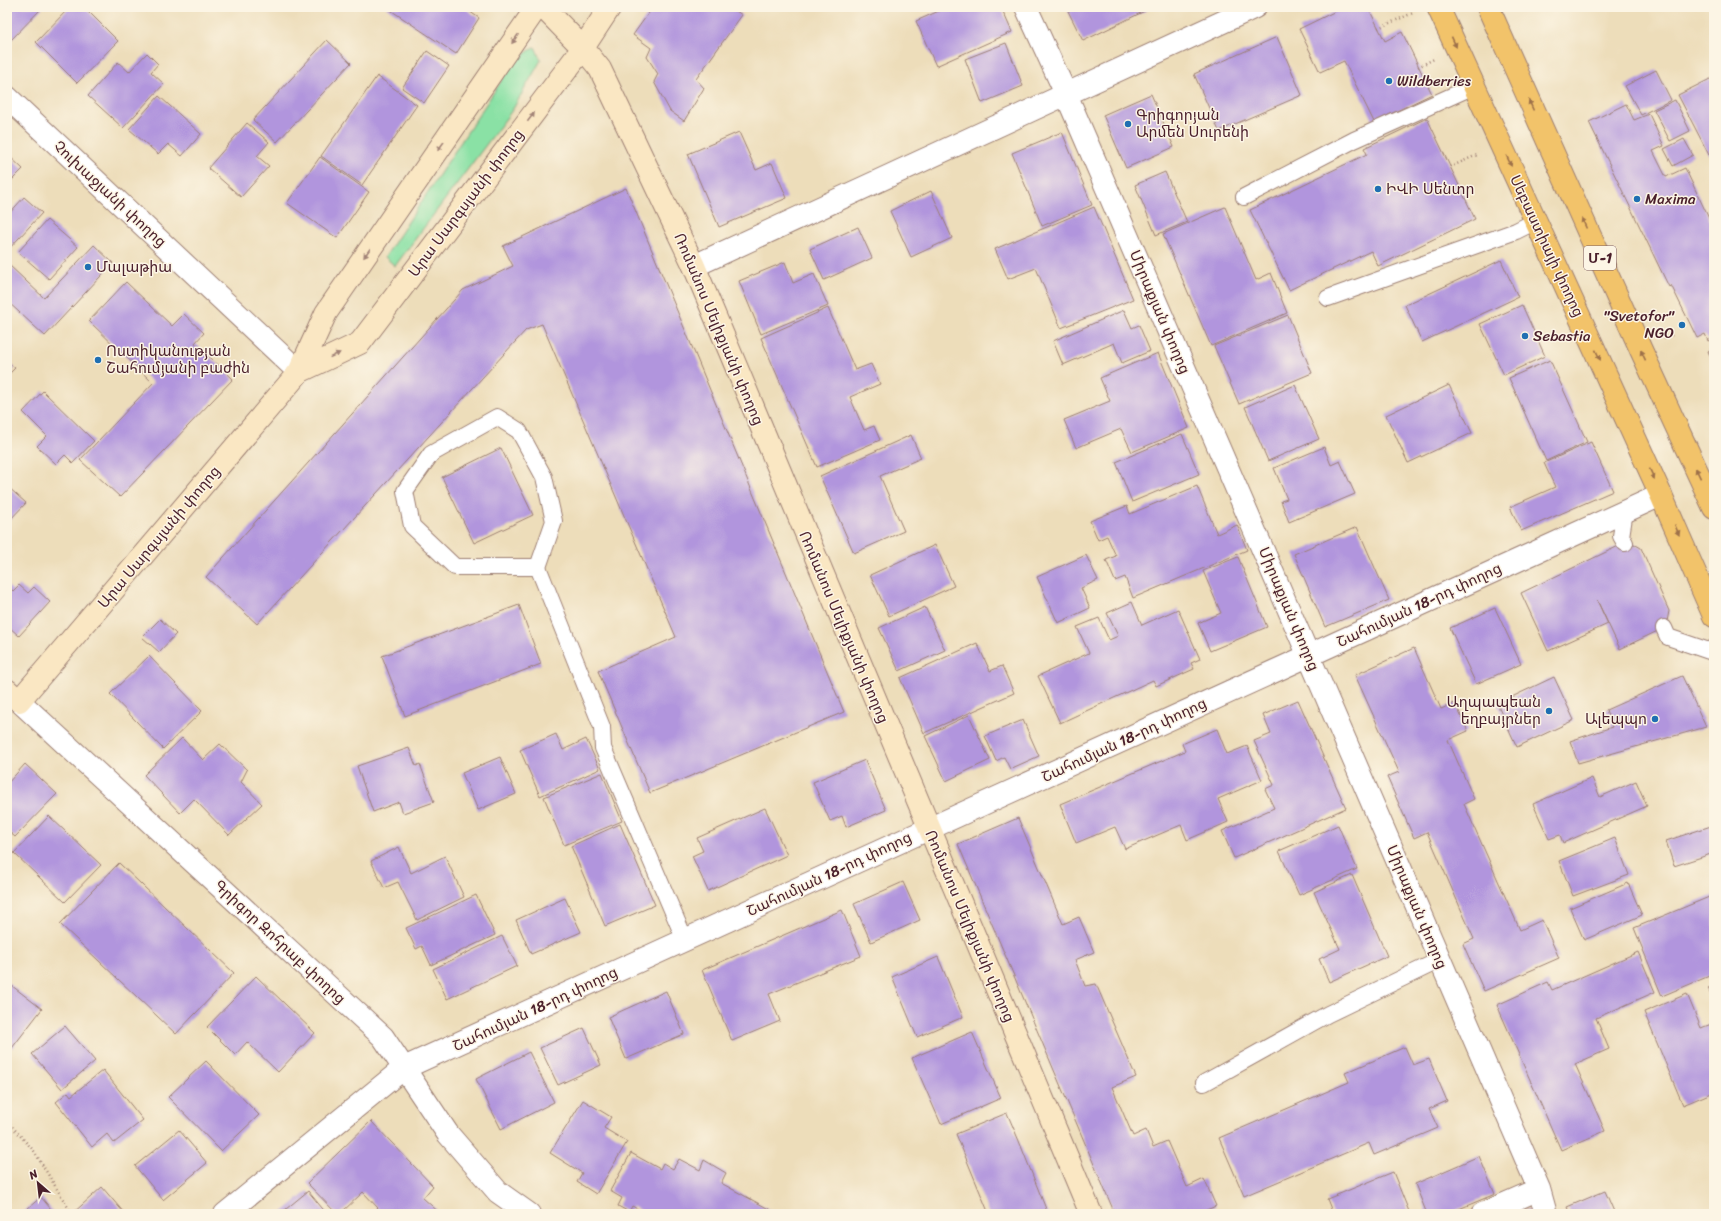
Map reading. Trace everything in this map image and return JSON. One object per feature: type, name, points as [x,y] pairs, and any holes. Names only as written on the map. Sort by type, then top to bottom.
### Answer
[{"type":"main road","name":"Սեբաստիայի փողոց","points":[[1438,7],[1661,495],[1714,616]]},
{"type":"main road","name":"Մ-1","points":[[1488,7],[1641,350],[1714,508]]},
{"type":"street","name":"Արա Սարգսյանի փողոց","points":[[13,696],[300,372],[326,313],[537,7]]},
{"type":"street","name":"Ռոմանոս Մելիքյանի փողոց","points":[[542,7],[583,48],[600,70],[694,266],[1091,1214]]},
{"type":"street","name":"Արա Սարգսյանի փողոց","points":[[300,372],[360,343],[583,48],[610,7]]},
{"type":"street","name":"Միրաքյան փողոց","points":[[1026,7],[1066,94],[1440,960],[1539,1190],[1546,1214]]},
{"type":"street","points":[[694,266],[1255,7]]},
{"type":"street","name":"Չուխաջյանի փողոց","points":[[7,97],[300,372]]},
{"type":"street","name":"Շահումյան 18-րդ փողոց","points":[[225,1214],[404,1068],[1661,495]]},
{"type":"street","name":"Գրիգոր Զոհրաբ փողոց","points":[[13,696],[383,1037],[448,1134],[498,1192],[529,1214]]},
{"type":"street","points":[[1482,1214],[1539,1190]]},
{"type":"lane","points":[[1244,197],[1354,140],[1474,86]]},
{"type":"lane","points":[[1328,298],[1516,231],[1536,221]]},
{"type":"lane","points":[[538,568],[455,567],[412,526],[405,491],[431,454],[497,417],[519,431],[544,477],[554,521],[538,568],[602,727],[603,748],[685,940]]},
{"type":"lane","points":[[1624,543],[1621,536],[1625,511]]},
{"type":"lane","points":[[1664,628],[1668,637],[1709,651],[1714,648]]},
{"type":"lane","points":[[1204,1083],[1328,1014],[1440,960]]},
{"type":"path","points":[[1378,28],[1416,12]]},
{"type":"path","points":[[1418,66],[1437,57]]},
{"type":"path","points":[[1450,167],[1481,153]]},
{"type":"path","points":[[7,1121],[34,1151],[72,1214]]},
{"type":"green space","points":[[535,47],[541,60],[513,109],[395,266],[385,257],[515,60]]},
{"type":"building","points":[[10,7],[43,7],[10,41],[7,38],[7,11]]},
{"type":"building","points":[[70,7],[84,7],[118,41],[77,83],[36,42]]},
{"type":"building","points":[[386,7],[463,7],[479,18],[456,54]]},
{"type":"building","points":[[653,7],[730,7],[742,15],[696,79],[704,88],[684,121],[670,111],[654,82],[658,74],[647,57],[651,48],[633,35]]},
{"type":"building","points":[[948,7],[1001,7],[1012,32],[936,66],[916,21]]},
{"type":"building","points":[[1066,7],[1153,7],[1083,41]]},
{"type":"building","points":[[1344,7],[1368,7],[1385,41],[1402,32],[1432,94],[1374,122],[1344,61],[1320,72],[1299,29]]},
{"type":"building","points":[[1277,37],[1302,95],[1219,131],[1194,74]]},
{"type":"building","points":[[327,40],[351,63],[277,142],[253,120]]},
{"type":"building","points":[[1006,43],[1023,86],[982,103],[965,59]]},
{"type":"building","points":[[427,51],[449,66],[424,103],[402,88]]},
{"type":"building","points":[[147,53],[158,64],[151,72],[164,84],[123,128],[88,96],[118,62],[129,72]]},
{"type":"building","points":[[1656,70],[1671,100],[1641,115],[1625,86]]},
{"type":"building","points":[[377,76],[417,105],[362,185],[321,156]]},
{"type":"building","points":[[1714,77],[1714,153],[1709,155],[1678,95]]},
{"type":"building","points":[[1151,94],[1174,147],[1126,168],[1103,115]]},
{"type":"building","points":[[159,96],[201,134],[182,156],[168,144],[158,154],[129,129]]},
{"type":"building","points":[[1675,100],[1690,131],[1670,141],[1654,110]]},
{"type":"building","points":[[1626,104],[1634,120],[1649,114],[1664,146],[1653,151],[1666,177],[1685,168],[1714,229],[1714,338],[1708,341],[1705,334],[1697,338],[1671,285],[1669,287],[1589,122]]},
{"type":"building","name":"ԻՎԻ Սենտր","points":[[1427,118],[1475,219],[1378,266],[1371,251],[1289,290],[1250,210],[1367,154],[1364,148]]},
{"type":"building","points":[[247,123],[269,142],[257,156],[269,166],[241,197],[208,168]]},
{"type":"building","points":[[739,132],[756,170],[772,163],[787,198],[719,227],[688,154]]},
{"type":"building","points":[[1062,132],[1092,205],[1042,226],[1012,153]]},
{"type":"building","points":[[1684,139],[1693,155],[1673,166],[1664,149]]},
{"type":"building","points":[[7,154],[23,169],[7,185]]},
{"type":"building","points":[[320,157],[369,192],[337,238],[287,203]]},
{"type":"building","points":[[1165,172],[1187,222],[1156,235],[1135,185]]},
{"type":"building","points":[[626,188],[844,712],[650,793],[598,671],[676,637],[542,324],[526,330],[257,624],[206,577],[463,290],[513,266],[503,246]]},
{"type":"building","points":[[931,191],[952,238],[911,257],[890,211]]},
{"type":"building","points":[[24,197],[42,213],[7,251],[7,216]]},
{"type":"building","points":[[1094,207],[1133,299],[1061,328],[1036,268],[1008,279],[995,249]]},
{"type":"building","points":[[1225,207],[1256,280],[1271,273],[1287,313],[1211,346],[1163,234]]},
{"type":"building","points":[[47,220],[78,247],[49,279],[18,252]]},
{"type":"building","points":[[858,227],[872,258],[824,280],[810,249]]},
{"type":"building","points":[[94,245],[113,263],[45,336],[7,301],[8,264],[44,298]]},
{"type":"building","points":[[1501,260],[1518,297],[1422,342],[1405,305]]},
{"type":"building","points":[[785,262],[793,283],[814,274],[828,306],[761,334],[739,281]]},
{"type":"building","points":[[126,282],[172,326],[184,314],[204,333],[195,343],[233,379],[120,497],[80,460],[153,383],[89,321]]},
{"type":"building","points":[[1522,305],[1545,356],[1504,375],[1480,324]]},
{"type":"building","points":[[828,308],[855,370],[871,364],[880,384],[850,397],[864,430],[874,426],[880,440],[817,467],[761,338]]},
{"type":"building","points":[[1124,310],[1132,328],[1139,325],[1150,351],[1122,363],[1114,343],[1063,365],[1053,341]]},
{"type":"building","points":[[1288,315],[1312,373],[1239,404],[1214,346]]},
{"type":"building","points":[[1714,348],[1714,365],[1708,351]]},
{"type":"building","points":[[1158,353],[1189,428],[1132,452],[1121,429],[1076,448],[1064,420],[1110,401],[1100,378]]},
{"type":"building","points":[[1550,360],[1587,442],[1546,461],[1509,378]]},
{"type":"building","points":[[7,361],[15,368],[7,376]]},
{"type":"building","points":[[1295,385],[1319,439],[1268,461],[1245,407]]},
{"type":"building","points":[[1449,385],[1472,433],[1408,463],[1386,415]]},
{"type":"building","points":[[43,391],[94,441],[73,463],[65,455],[56,464],[37,446],[47,436],[23,412]]},
{"type":"building","points":[[1182,434],[1199,474],[1132,502],[1116,462]]},
{"type":"building","points":[[911,435],[921,458],[880,476],[904,531],[854,553],[820,476]]},
{"type":"building","points":[[1591,442],[1613,491],[1521,531],[1510,507],[1555,487],[1544,463]]},
{"type":"building","points":[[1324,447],[1331,465],[1340,461],[1355,494],[1289,522],[1281,501],[1287,499],[1274,468]]},
{"type":"building","points":[[501,448],[533,515],[474,543],[442,477]]},
{"type":"building","points":[[7,486],[26,503],[7,523]]},
{"type":"building","points":[[1197,486],[1217,534],[1237,525],[1247,550],[1133,598],[1125,577],[1115,581],[1106,560],[1116,556],[1107,536],[1098,540],[1090,521],[1127,506],[1130,514]]},
{"type":"building","points":[[1357,527],[1389,600],[1325,627],[1294,554]]},
{"type":"building","points":[[1629,541],[1641,548],[1669,611],[1666,627],[1620,649],[1597,600],[1608,624],[1548,651],[1521,593]]},
{"type":"building","points":[[935,545],[954,586],[889,616],[870,575]]},
{"type":"building","points":[[1086,555],[1098,580],[1081,588],[1090,608],[1058,623],[1037,577]]},
{"type":"building","points":[[1238,557],[1267,627],[1210,651],[1198,623],[1221,613],[1203,571]]},
{"type":"building","points":[[7,585],[13,591],[19,585],[28,593],[34,587],[50,602],[19,636],[7,625]]},
{"type":"building","points":[[1132,602],[1142,625],[1178,609],[1200,659],[1191,663],[1194,669],[1156,686],[1153,680],[1060,723],[1038,676],[1089,653],[1077,627],[1099,618],[1109,640],[1118,636],[1107,613]]},
{"type":"building","points":[[519,605],[541,664],[405,716],[382,656]]},
{"type":"building","points":[[925,607],[945,650],[899,671],[879,628]]},
{"type":"building","points":[[1495,608],[1521,664],[1476,684],[1450,628]]},
{"type":"building","points":[[160,619],[176,634],[159,652],[142,637]]},
{"type":"building","points":[[977,643],[990,671],[1002,666],[1014,693],[924,733],[900,678]]},
{"type":"building","points":[[1414,648],[1441,709],[1455,703],[1468,731],[1448,740],[1474,799],[1464,804],[1520,930],[1542,920],[1559,958],[1484,991],[1463,944],[1474,939],[1427,832],[1414,838],[1387,777],[1399,772],[1355,675]]},
{"type":"building","points":[[149,656],[202,711],[163,749],[110,694]]},
{"type":"building","name":"Ալեպպո","points":[[1682,676],[1706,727],[1578,763],[1570,741],[1612,727],[1606,710]]},
{"type":"building","points":[[1554,677],[1574,720],[1517,747],[1497,704]]},
{"type":"building","points":[[1298,700],[1346,808],[1234,858],[1222,831],[1274,808],[1265,789],[1274,785],[1254,741],[1271,734],[1263,715]]},
{"type":"building","points":[[969,715],[990,760],[946,781],[925,736]]},
{"type":"building","points":[[1023,720],[1039,756],[1010,769],[1004,757],[996,761],[985,736]]},
{"type":"building","points":[[1217,729],[1227,754],[1247,746],[1262,780],[1218,799],[1228,822],[1187,840],[1181,825],[1125,849],[1115,827],[1076,843],[1060,804],[1185,751],[1182,744]]},
{"type":"building","points":[[556,734],[563,750],[586,739],[600,769],[540,796],[520,750]]},
{"type":"building","points":[[182,738],[203,760],[220,744],[247,770],[241,782],[262,804],[229,835],[194,799],[180,813],[144,775]]},
{"type":"building","points":[[409,748],[416,766],[420,764],[434,802],[403,813],[399,802],[373,812],[357,766]]},
{"type":"building","points":[[500,757],[516,794],[478,810],[462,773]]},
{"type":"building","points":[[865,760],[886,810],[846,827],[842,816],[830,821],[813,782]]},
{"type":"building","points":[[25,764],[57,794],[15,837],[7,830],[7,784]]},
{"type":"building","points":[[602,773],[622,821],[564,845],[544,797]]},
{"type":"building","points":[[1592,778],[1600,797],[1636,781],[1647,806],[1563,843],[1560,835],[1549,839],[1533,804]]},
{"type":"building","points":[[765,808],[787,855],[708,891],[692,856],[703,851],[697,838]]},
{"type":"building","points":[[49,816],[101,865],[65,902],[14,853]]},
{"type":"building","points":[[1018,818],[1063,924],[1079,917],[1094,952],[1075,960],[1085,986],[1096,984],[1136,1077],[1112,1087],[1133,1136],[1146,1130],[1153,1147],[1167,1141],[1187,1187],[1204,1179],[1216,1206],[1197,1214],[1115,1214],[958,844]]},
{"type":"building","points":[[620,824],[655,905],[605,926],[571,846]]},
{"type":"building","points":[[1338,825],[1357,869],[1299,895],[1279,851]]},
{"type":"building","points":[[1714,825],[1714,853],[1674,866],[1666,841]]},
{"type":"building","points":[[1615,838],[1629,875],[1573,896],[1559,861]]},
{"type":"building","points":[[399,847],[411,873],[445,856],[464,897],[417,920],[398,882],[384,888],[371,861]]},
{"type":"building","points":[[119,863],[234,973],[176,1034],[60,924]]},
{"type":"building","points":[[1352,875],[1387,956],[1329,982],[1319,959],[1340,949],[1314,892]]},
{"type":"building","points":[[903,882],[920,920],[871,942],[854,904]]},
{"type":"building","points":[[1628,883],[1642,915],[1584,940],[1570,908]]},
{"type":"building","points":[[476,895],[495,935],[431,965],[422,946],[416,949],[406,928]]},
{"type":"building","points":[[1714,895],[1714,974],[1662,996],[1634,928]]},
{"type":"building","points":[[565,898],[581,932],[531,954],[516,920]]},
{"type":"building","points":[[842,910],[861,956],[769,994],[780,1021],[732,1041],[702,970]]},
{"type":"building","points":[[502,936],[517,966],[447,999],[433,969]]},
{"type":"building","points":[[1638,952],[1655,992],[1596,1018],[1609,1049],[1575,1064],[1605,1131],[1561,1150],[1497,1005],[1548,982],[1552,990]]},
{"type":"building","points":[[938,957],[963,1017],[917,1037],[892,977]]},
{"type":"building","points":[[256,976],[315,1033],[278,1072],[247,1042],[235,1055],[207,1027]]},
{"type":"building","points":[[7,982],[42,1009],[12,1048],[7,1044]]},
{"type":"building","points":[[1714,986],[1714,1002],[1708,988]]},
{"type":"building","points":[[666,991],[684,1034],[626,1059],[608,1017]]},
{"type":"building","points":[[1687,994],[1701,1028],[1714,1023],[1714,1092],[1683,1105],[1644,1012]]},
{"type":"building","points":[[65,1026],[95,1061],[62,1089],[32,1054]]},
{"type":"building","points":[[584,1028],[601,1065],[558,1085],[540,1048]]},
{"type":"building","points":[[972,1032],[1001,1098],[941,1124],[912,1058]]},
{"type":"building","points":[[1405,1047],[1413,1065],[1429,1059],[1447,1101],[1429,1109],[1438,1128],[1374,1155],[1369,1143],[1244,1196],[1219,1138],[1349,1082],[1345,1073]]},
{"type":"building","points":[[529,1052],[554,1102],[501,1129],[476,1079]]},
{"type":"building","points":[[206,1061],[259,1115],[221,1151],[168,1097]]},
{"type":"building","points":[[103,1070],[143,1120],[114,1143],[107,1134],[92,1147],[56,1102],[68,1092],[71,1096]]},
{"type":"building","points":[[583,1100],[611,1117],[604,1128],[627,1142],[596,1194],[577,1182],[582,1173],[550,1153]]},
{"type":"building","points":[[1007,1113],[1048,1214],[989,1214],[956,1134]]},
{"type":"building","points":[[371,1121],[433,1186],[423,1198],[441,1214],[371,1214],[378,1208],[363,1192],[340,1214],[337,1214],[307,1183]]},
{"type":"building","points":[[179,1130],[207,1163],[163,1200],[135,1166]]},
{"type":"building","points":[[631,1153],[660,1169],[663,1163],[673,1169],[679,1159],[700,1170],[704,1160],[726,1173],[721,1183],[778,1214],[647,1214],[632,1206],[629,1212],[618,1206],[622,1198],[610,1191]]},
{"type":"building","points":[[1479,1156],[1495,1194],[1447,1214],[1427,1214],[1415,1184]]},
{"type":"building","points":[[1393,1172],[1410,1214],[1333,1214],[1327,1199]]},
{"type":"building","points":[[102,1187],[125,1214],[72,1214]]},
{"type":"building","points":[[308,1191],[327,1214],[280,1214]]},
{"type":"building","points":[[1605,1191],[1615,1214],[1570,1214],[1567,1207]]},
{"type":"building","points":[[41,1197],[55,1214],[21,1214]]},
{"type":"building","points":[[1528,1209],[1530,1214],[1516,1214]]},
{"type":"place","name":"Wildberries","points":[[1389,81]]},
{"type":"place","name":"Գրիգորյան Արմեն Սուրենի","points":[[1128,124]]},
{"type":"place","name":"ԻՎԻ Սենտր","points":[[1378,189]]},
{"type":"place","name":"Maxima","points":[[1637,199]]},
{"type":"place","name":"Մալաթիա","points":[[88,267]]},
{"type":"place","name":"\"Svetofor\" NGO","points":[[1682,325]]},
{"type":"place","name":"Sebastia","points":[[1525,336]]},
{"type":"place","name":"Ոստիկանության Շահումյանի բաժին","points":[[98,360]]},
{"type":"place","name":"Աղպապեան եղբայրներ","points":[[1549,711]]},
{"type":"place","name":"Ալեպպո","points":[[1655,719]]}]
